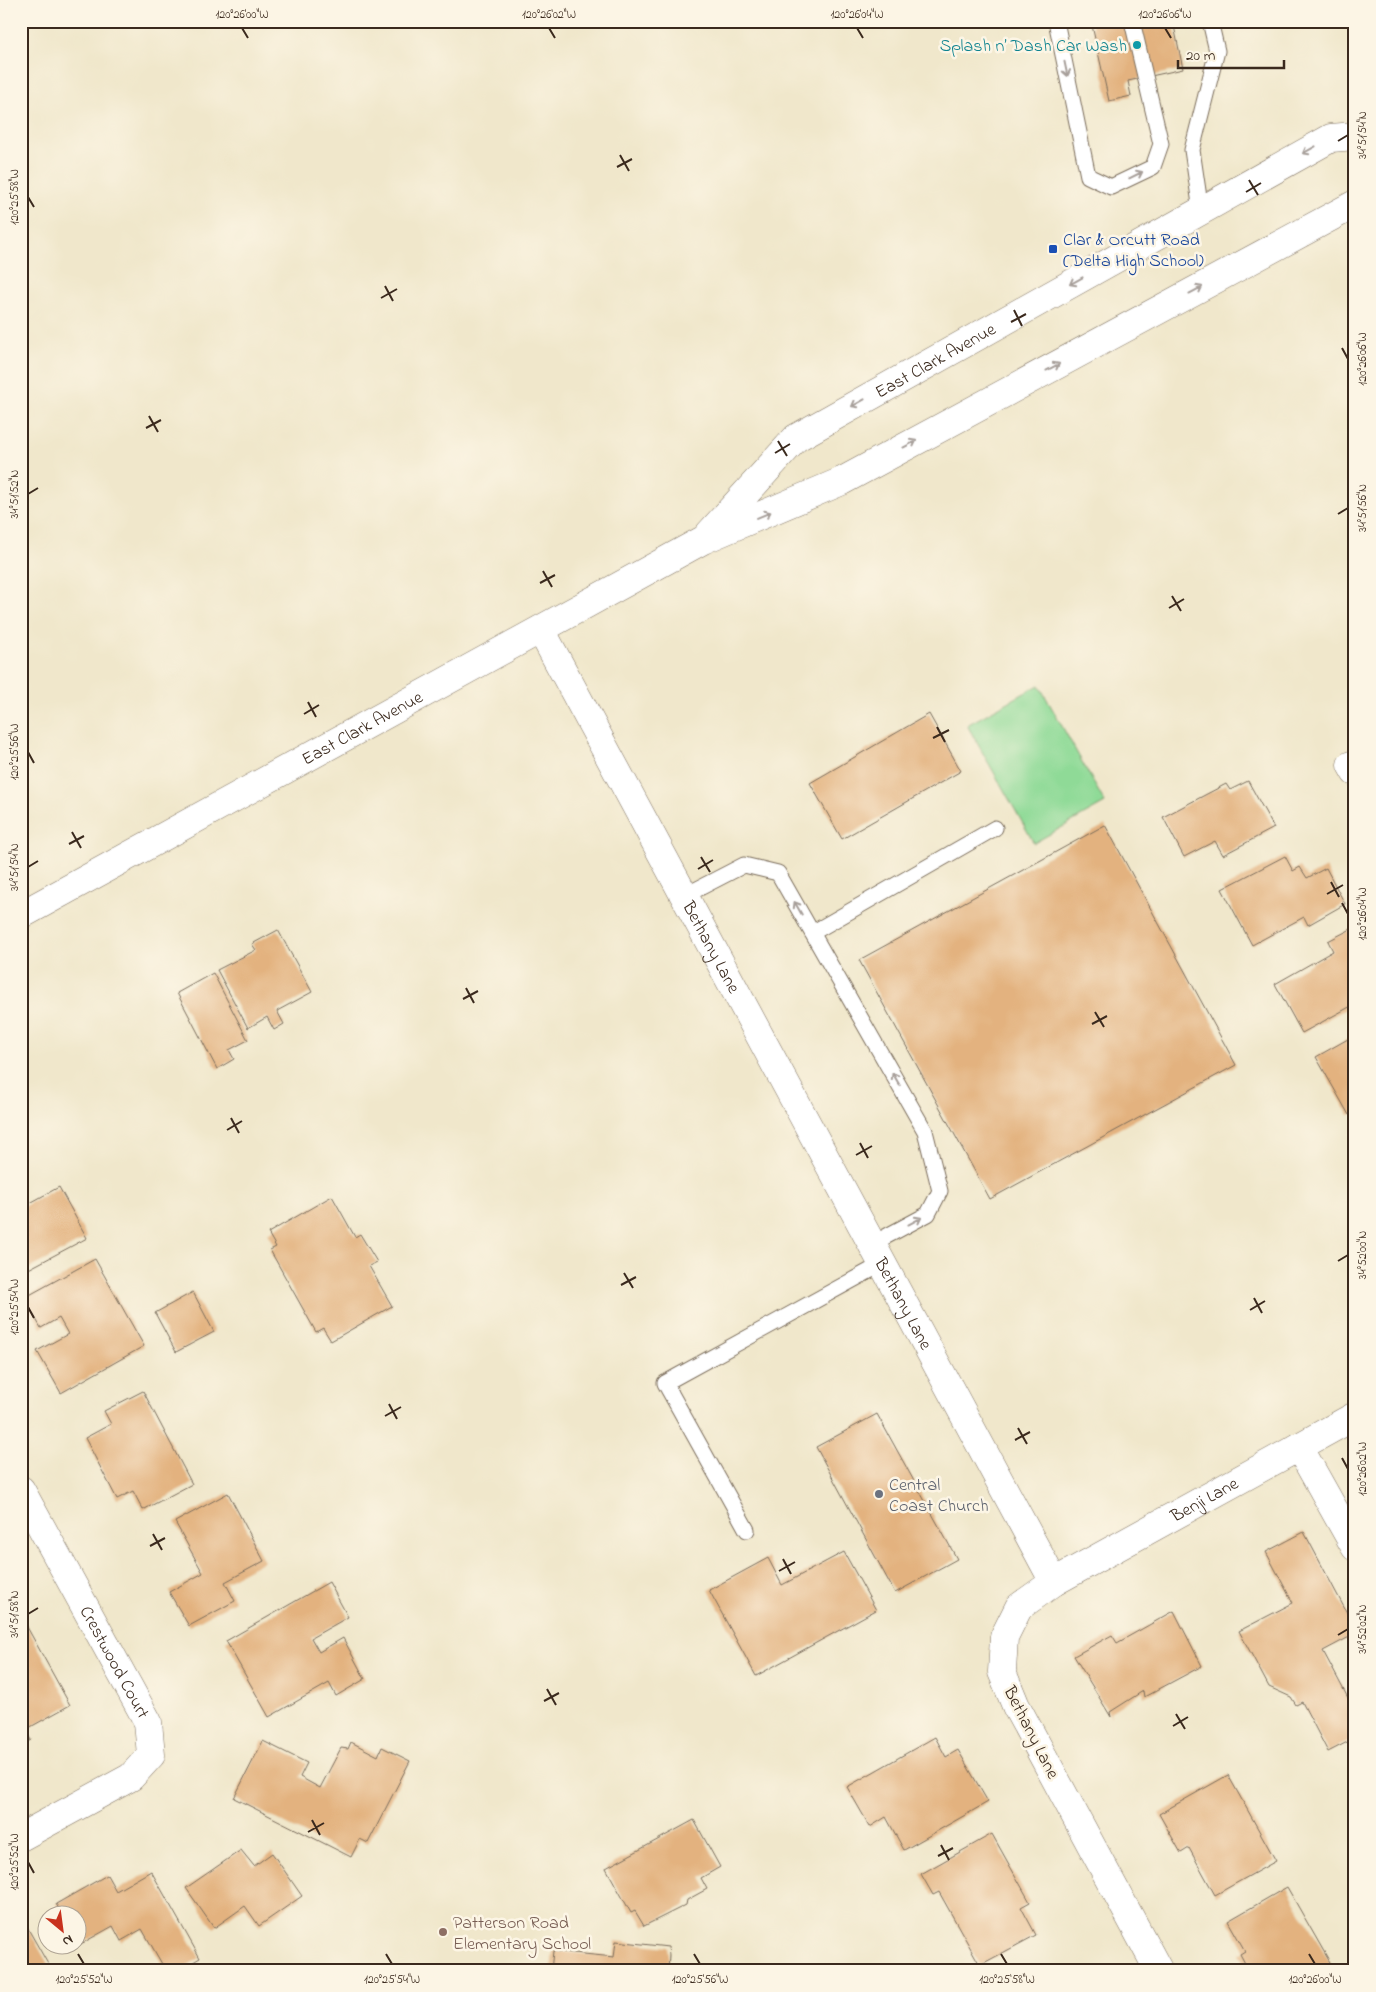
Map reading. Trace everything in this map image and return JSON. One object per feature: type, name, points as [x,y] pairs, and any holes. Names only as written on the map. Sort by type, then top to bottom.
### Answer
[{"type":"street","name":"East Clark Avenue","points":[[703,540],[796,438],[1331,138],[1355,136]]},
{"type":"street","name":"East Clark Avenue","points":[[21,915],[703,540],[842,481],[1355,204]]},
{"type":"street","name":"Bethany Lane","points":[[541,630],[1054,1582],[1019,1607],[1004,1638],[1002,1672],[1016,1706],[1159,1971]]},
{"type":"street","name":"Benji Lane","points":[[1054,1582],[1355,1416]]},
{"type":"street","points":[[1299,1447],[1355,1548]]},
{"type":"street","name":"Crestwood Court","points":[[21,1490],[148,1722],[151,1755],[131,1777],[21,1837]]},
{"type":"lane","points":[[1056,21],[1088,176],[1112,187],[1153,167],[1161,144],[1132,21]]},
{"type":"lane","points":[[1201,211],[1192,150],[1217,51],[1210,21]]},
{"type":"lane","points":[[812,932],[995,828]]},
{"type":"lane","points":[[684,896],[744,865],[778,873],[925,1131],[940,1191],[928,1214],[877,1254],[666,1383],[747,1530]]},
{"type":"green space","points":[[1039,685],[1105,803],[1034,843],[967,725]]},
{"type":"building","name":"Splash n’ Dash Car Wash","points":[[1091,21],[1173,21],[1183,69],[1128,81],[1131,96],[1109,101]]},
{"type":"building","points":[[929,714],[961,771],[842,839],[810,783]]},
{"type":"building","points":[[1248,781],[1274,828],[1223,855],[1215,841],[1184,857],[1163,817],[1226,784],[1230,790]]},
{"type":"building","points":[[1105,825],[1236,1065],[990,1199],[859,960]]},
{"type":"building","points":[[1285,856],[1293,871],[1300,867],[1307,878],[1326,868],[1345,904],[1308,925],[1304,917],[1252,945],[1222,889]]},
{"type":"building","points":[[1355,927],[1355,1004],[1302,1033],[1275,984],[1333,951],[1328,941]]},
{"type":"building","points":[[278,930],[312,992],[277,1011],[284,1024],[274,1030],[267,1017],[248,1028],[217,970],[256,950],[252,944]]},
{"type":"building","points":[[213,973],[248,1040],[229,1050],[234,1059],[217,1069],[177,993]]},
{"type":"building","points":[[1355,1035],[1355,1112],[1349,1115],[1316,1057]]},
{"type":"building","points":[[59,1187],[87,1238],[21,1273],[21,1208]]},
{"type":"building","points":[[332,1196],[355,1237],[360,1234],[377,1262],[369,1266],[392,1306],[331,1341],[323,1328],[316,1332],[270,1250],[276,1247],[268,1233]]},
{"type":"building","points":[[95,1259],[144,1346],[61,1393],[37,1351],[68,1334],[59,1318],[41,1328],[24,1298]]},
{"type":"building","points":[[193,1292],[214,1332],[176,1352],[155,1313]]},
{"type":"building","points":[[143,1391],[192,1484],[143,1510],[133,1491],[117,1499],[85,1438],[111,1424],[104,1411]]},
{"type":"building","points":[[877,1414],[957,1559],[895,1593],[816,1447]]},
{"type":"building","points":[[228,1493],[264,1561],[225,1582],[235,1601],[189,1626],[169,1592],[203,1573],[175,1522]]},
{"type":"building","points":[[1304,1532],[1355,1628],[1355,1634],[1323,1651],[1355,1711],[1355,1738],[1328,1752],[1302,1702],[1296,1705],[1291,1697],[1269,1687],[1239,1631],[1293,1603],[1266,1552]]},
{"type":"building","points":[[844,1552],[876,1610],[756,1676],[709,1590],[768,1558],[782,1585]]},
{"type":"building","points":[[329,1582],[348,1617],[311,1638],[319,1652],[343,1638],[365,1679],[336,1696],[329,1683],[269,1717],[226,1641]]},
{"type":"building","points":[[1174,1611],[1202,1666],[1144,1697],[1143,1691],[1110,1712],[1111,1717],[1074,1656],[1112,1635],[1117,1643]]},
{"type":"building","points":[[21,1616],[70,1705],[25,1730],[31,1740],[21,1745]]},
{"type":"building","points":[[935,1737],[946,1757],[958,1750],[988,1802],[904,1850],[886,1817],[870,1827],[847,1787]]},
{"type":"building","points":[[263,1741],[307,1763],[300,1777],[320,1788],[341,1748],[348,1749],[351,1742],[378,1756],[382,1747],[410,1761],[368,1843],[360,1839],[351,1857],[234,1798]]},
{"type":"building","points":[[1228,1775],[1276,1861],[1215,1895],[1189,1848],[1181,1853],[1159,1814]]},
{"type":"building","points":[[694,1820],[720,1867],[701,1878],[707,1889],[687,1900],[686,1905],[644,1926],[635,1911],[631,1913],[606,1868]]},
{"type":"building","points":[[992,1834],[1030,1902],[1021,1907],[1036,1935],[980,1965],[939,1892],[933,1895],[921,1874]]},
{"type":"building","points":[[241,1850],[254,1866],[272,1853],[302,1896],[259,1926],[245,1906],[214,1928],[186,1888]]},
{"type":"building","points":[[151,1871],[200,1958],[178,1971],[166,1971],[142,1929],[121,1941],[113,1926],[88,1940],[88,1904],[56,1904],[107,1875],[116,1891]]},
{"type":"building","points":[[1287,1887],[1335,1971],[1249,1971],[1240,1954],[1245,1951],[1228,1921]]},
{"type":"building","points":[[23,1920],[38,1946],[38,1954],[42,1954],[52,1971],[21,1971]]},
{"type":"building","points":[[616,1941],[668,1947],[668,1971],[551,1971],[553,1951],[614,1957]]},
{"type":"place","name":"Splash n’ Dash Car Wash","points":[[1137,45]]},
{"type":"place","name":"Clar & Orcutt Road (Delta High School)","points":[[1053,249]]},
{"type":"place","name":"Central Coast Church","points":[[879,1494]]},
{"type":"place","name":"Patterson Road Elementary School","points":[[443,1932]]}]
